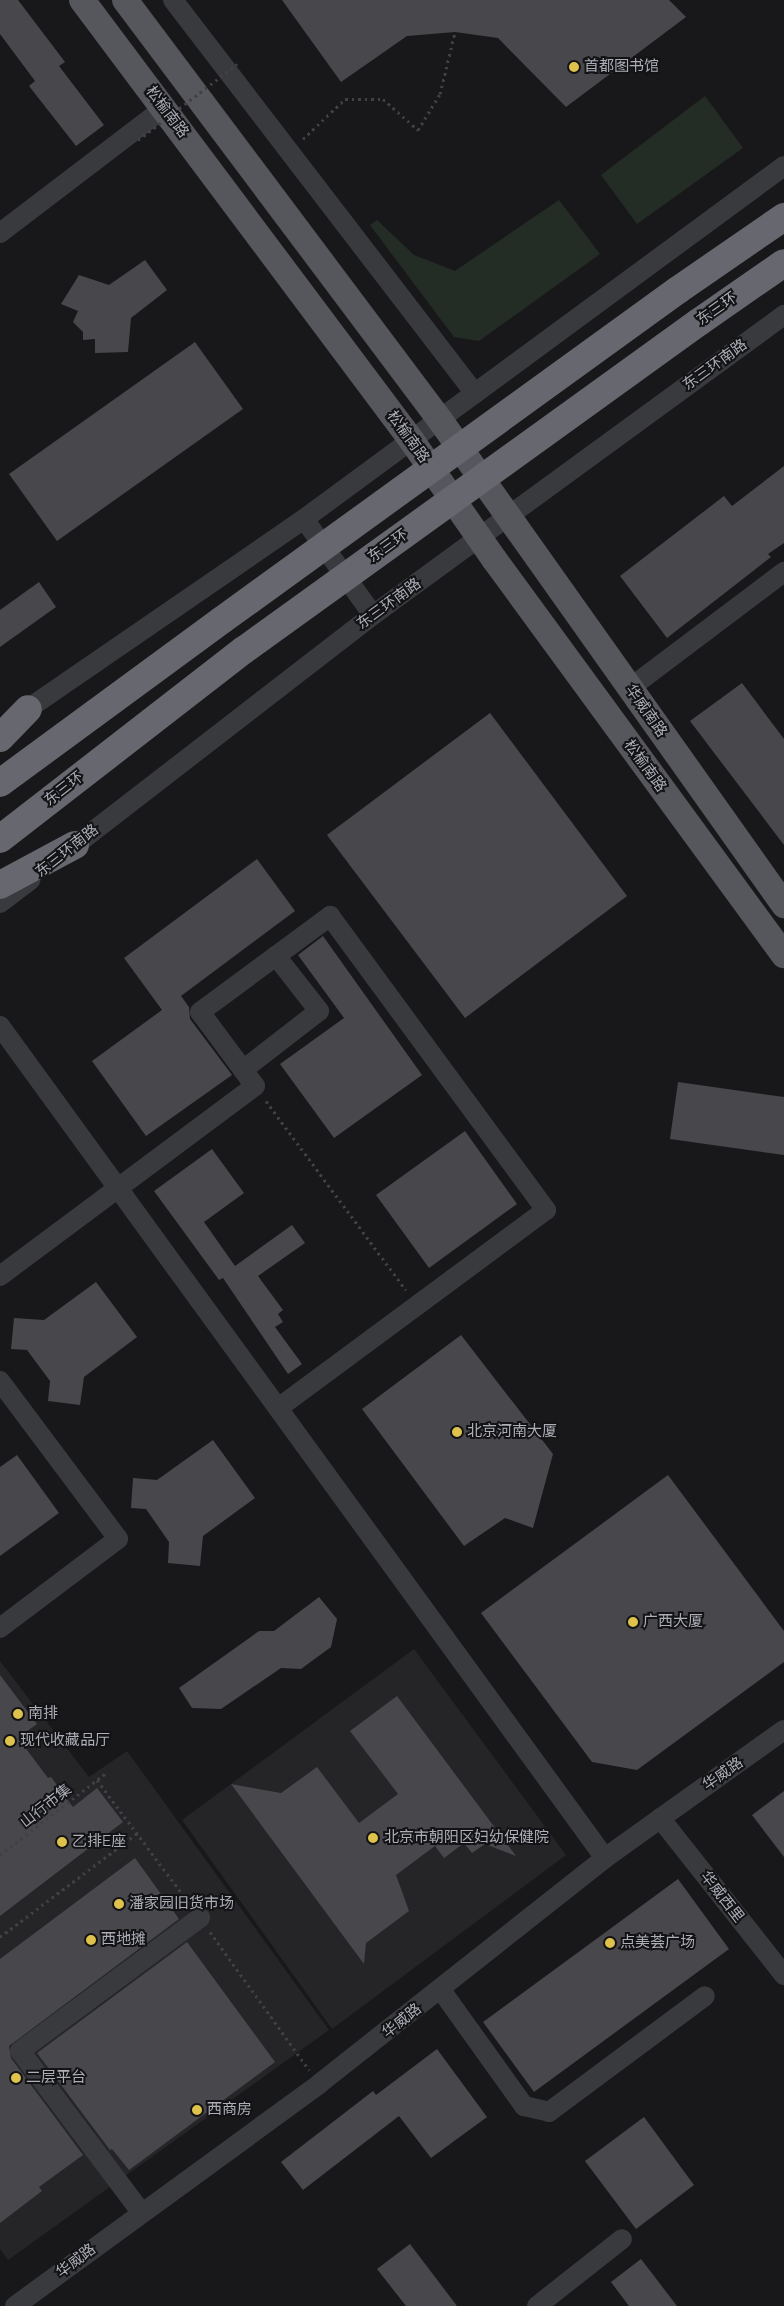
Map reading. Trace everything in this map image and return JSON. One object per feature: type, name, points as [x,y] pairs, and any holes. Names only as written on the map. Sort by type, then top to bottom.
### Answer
[{"type":"highway","points":[[0,783],[678,290],[784,217]]},
{"type":"highway","name":"东三环","points":[[0,839],[244,650],[698,322],[784,263]]},
{"type":"highway","points":[[0,738],[28,709]]},
{"type":"highway","points":[[0,885],[75,845]]},
{"type":"main road","name":"松榆南路","points":[[82,0],[412,440],[479,538],[784,955]]},
{"type":"main road","points":[[125,0],[440,420]]},
{"type":"main road","name":"华威南路","points":[[440,420],[784,904]]},
{"type":"street","points":[[174,0],[476,394]]},
{"type":"street","points":[[0,233],[164,108]]},
{"type":"street","points":[[0,729],[304,519],[784,166]]},
{"type":"street","name":"东三环南路","points":[[0,903],[373,615],[784,315]]},
{"type":"street","points":[[304,519],[373,615]]},
{"type":"street","points":[[630,688],[784,572]]},
{"type":"street","points":[[0,1276],[255,1086],[200,1012],[330,916],[546,1210],[278,1408]]},
{"type":"street","points":[[243,1070],[319,1011],[276,956]]},
{"type":"street","points":[[0,1026],[605,1858]]},
{"type":"street","points":[[0,1381],[118,1539],[0,1628]]},
{"type":"street","name":"华威路","points":[[15,2306],[141,2212],[319,2084],[441,1990],[605,1858],[784,1730]]},
{"type":"street","name":"华威西里","points":[[660,1818],[784,1975]]},
{"type":"street","points":[[141,2212],[20,2050],[200,1918]]},
{"type":"street","points":[[441,1990],[524,2106],[549,2112],[705,1996]]},
{"type":"street","points":[[537,2306],[622,2239]]},
{"type":"path","points":[[289,151],[345,99],[383,98],[418,130],[440,94],[455,32]]},
{"type":"path","points":[[138,140],[238,64]]},
{"type":"path","points":[[255,1086],[417,1305]]},
{"type":"path","name":"山行市集","points":[[0,1856],[106,1774]]},
{"type":"path","points":[[0,1937],[139,1832]]},
{"type":"shaded area","points":[[705,96],[743,148],[637,224],[601,175]]},
{"type":"shaded area","points":[[559,200],[600,254],[479,341],[454,337],[370,225],[377,220],[414,255],[455,271]]},
{"type":"shaded area","name":"北京市朝阳区妇幼保健院","points":[[414,1649],[566,1855],[332,2029],[182,1820]]},
{"type":"shaded area","name":"潘家园旧货市场","points":[[0,1661],[89,1777],[127,1751],[329,2030],[8,2260],[0,2249]]},
{"type":"building","points":[[0,0],[18,0],[65,62],[59,66],[104,125],[76,146],[29,86],[35,81],[0,34]]},
{"type":"building","name":"首都图书馆","points":[[282,0],[669,0],[686,17],[566,107],[498,38],[455,32],[407,36],[341,82]]},
{"type":"building","points":[[145,260],[167,290],[131,318],[128,352],[95,353],[95,339],[83,340],[83,332],[73,322],[78,311],[61,304],[79,275],[109,285]]},
{"type":"building","points":[[195,342],[243,409],[57,541],[9,474]]},
{"type":"building","points":[[784,466],[784,543],[768,554],[771,557],[667,638],[620,576],[724,496],[732,506]]},
{"type":"building","points":[[39,582],[56,607],[0,647],[0,610]]},
{"type":"building","points":[[742,683],[784,739],[784,845],[690,721]]},
{"type":"building","points":[[490,713],[627,896],[465,1018],[327,835]]},
{"type":"building","points":[[257,859],[295,911],[181,996],[189,1007],[190,1019],[232,1075],[146,1136],[92,1061],[162,1010],[124,958]]},
{"type":"building","points":[[323,936],[422,1075],[334,1138],[280,1064],[344,1018],[298,955]]},
{"type":"building","points":[[678,1082],[784,1097],[784,1155],[670,1139]]},
{"type":"building","points":[[465,1131],[517,1204],[429,1268],[376,1195]]},
{"type":"building","points":[[212,1149],[244,1193],[204,1222],[235,1266],[292,1225],[305,1243],[258,1276],[283,1310],[278,1314],[283,1322],[275,1327],[302,1364],[288,1374],[223,1278],[219,1280],[154,1191]]},
{"type":"building","points":[[96,1282],[137,1337],[84,1377],[80,1405],[48,1401],[50,1381],[27,1350],[11,1349],[14,1318],[44,1320]]},
{"type":"building","name":"北京河南大厦","points":[[461,1335],[553,1454],[533,1528],[505,1518],[464,1546],[362,1409]]},
{"type":"building","points":[[213,1440],[255,1498],[203,1536],[200,1566],[168,1563],[169,1542],[146,1509],[131,1508],[133,1478],[157,1480]]},
{"type":"building","points":[[17,1455],[59,1513],[0,1556],[0,1467]]},
{"type":"building","name":"广西大厦","points":[[668,1475],[784,1631],[784,1662],[637,1770],[592,1762],[481,1613]]},
{"type":"building","points":[[319,1597],[337,1619],[331,1647],[301,1669],[281,1668],[221,1709],[192,1708],[179,1688],[259,1631],[274,1631]]},
{"type":"building","points":[[0,1675],[37,1724],[18,1738],[48,1778],[51,1777],[73,1807],[97,1788],[123,1822],[0,1916]]},
{"type":"building","points":[[397,1696],[516,1856],[485,1844],[472,1853],[464,1843],[444,1858],[435,1846],[396,1875],[409,1911],[366,1943],[364,1964],[231,1784],[281,1793],[317,1767],[359,1823],[398,1794],[350,1731]]},
{"type":"building","points":[[784,1791],[784,1857],[752,1815]]},
{"type":"building","name":"西地摊","points":[[135,1858],[179,1919],[9,2046],[11,2058],[83,2155],[39,2187],[42,2191],[0,2223],[0,1959]]},
{"type":"building","points":[[678,1879],[729,1949],[534,2092],[483,2022]]},
{"type":"building","points":[[187,1942],[275,2062],[129,2170],[112,2149],[110,2150],[37,2053]]},
{"type":"building","points":[[437,2049],[487,2117],[431,2158],[399,2116],[303,2190],[281,2162],[373,2091],[376,2095]]},
{"type":"building","points":[[644,2117],[694,2185],[636,2229],[585,2161]]},
{"type":"building","points":[[410,2244],[457,2306],[406,2306],[377,2269]]},
{"type":"building","points":[[641,2259],[677,2306],[629,2306],[611,2282]]},
{"type":"place","name":"首都图书馆","points":[[574,67]]},
{"type":"place","name":"北京河南大厦","points":[[457,1432]]},
{"type":"place","name":"广西大厦","points":[[633,1622]]},
{"type":"place","name":"南排","points":[[18,1714]]},
{"type":"place","name":"现代收藏品厅","points":[[10,1741]]},
{"type":"place","name":"北京市朝阳区妇幼保健院","points":[[373,1838]]},
{"type":"place","name":"乙排E座","points":[[62,1842]]},
{"type":"place","name":"潘家园旧货市场","points":[[119,1904]]},
{"type":"place","name":"西地摊","points":[[91,1940]]},
{"type":"place","name":"点美荟广场","points":[[610,1943]]},
{"type":"place","name":"二层平台","points":[[16,2078]]},
{"type":"place","name":"西商房","points":[[197,2110]]}]
